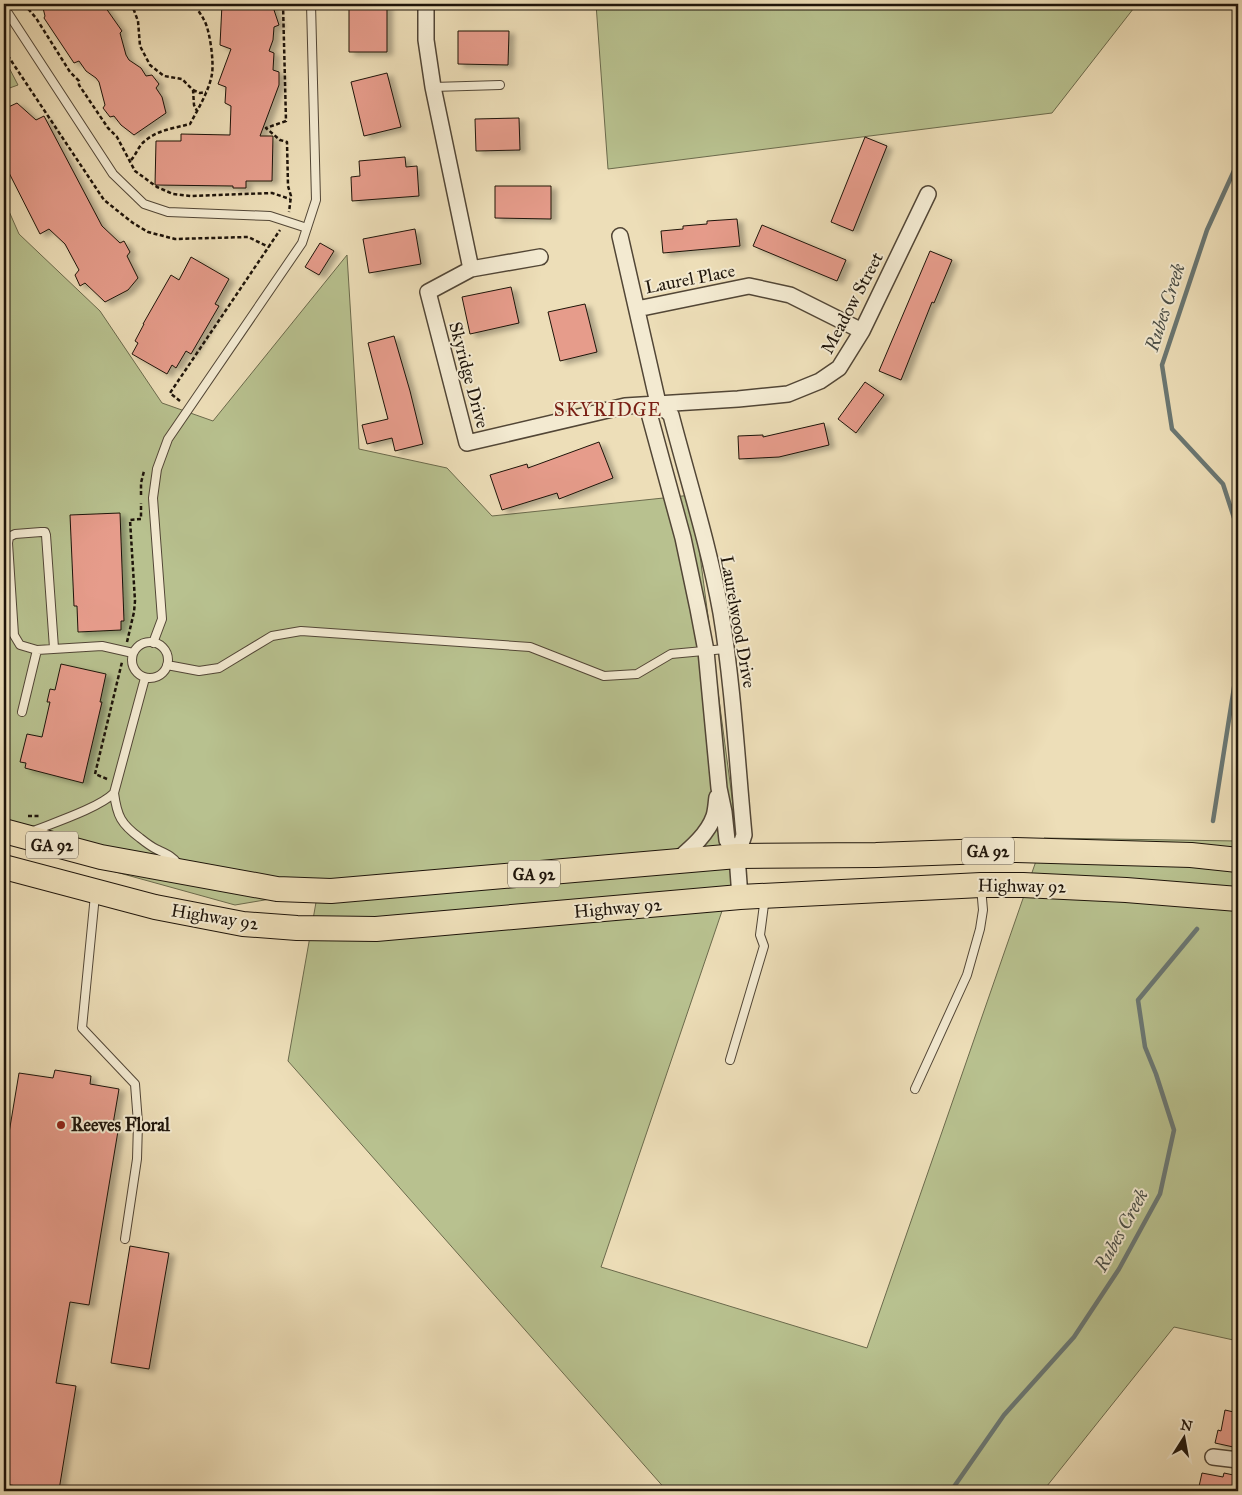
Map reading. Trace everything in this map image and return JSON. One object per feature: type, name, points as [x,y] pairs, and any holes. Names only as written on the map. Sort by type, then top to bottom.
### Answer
[{"type":"main road","name":"Highway 92","points":[[12,834],[101,857],[278,889],[331,892],[737,856],[876,855],[1015,850],[1191,855],[1238,860]]},
{"type":"main road","points":[[96,890],[101,857]]},
{"type":"main road","name":"Highway 92","points":[[4,867],[155,907],[243,924],[297,928],[376,929],[740,896],[981,885],[1126,890],[1238,899]]},
{"type":"street","points":[[426,4],[426,40],[433,87],[472,269]]},
{"type":"street","name":"Meadow Street","points":[[658,404],[788,394],[820,381],[839,368],[862,331],[928,194]]},
{"type":"street","name":"Laurelwood Drive","points":[[620,236],[658,404],[671,415],[712,574],[720,613],[730,676],[744,835],[737,856],[740,896]]},
{"type":"street","name":"Skyridge Drive","points":[[540,257],[472,269],[428,292],[468,443],[625,406],[658,404]]},
{"type":"street","name":"Laurel Place","points":[[637,309],[749,286],[790,295],[862,331]]},
{"type":"street","name":"Laurelwood Drive","points":[[658,404],[650,417],[683,538],[706,651],[719,788],[727,840],[737,856]]},
{"type":"street","name":"Laurelwood Drive","points":[[676,862],[690,849],[710,825],[714,816],[719,788]]},
{"type":"street","points":[[1214,1458],[1238,1460]]},
{"type":"lane","points":[[153,643],[162,619],[152,498],[156,469],[168,439],[302,244],[316,200],[311,4]]},
{"type":"lane","points":[[4,7],[113,174],[144,204],[168,212],[270,216],[307,228]]},
{"type":"lane","points":[[433,87],[500,85]]},
{"type":"lane","points":[[54,648],[45,532],[15,534],[9,537],[8,543],[14,635],[20,645],[37,650],[102,646],[133,653]]},
{"type":"lane","points":[[167,665],[199,671],[219,668],[272,636],[301,631],[530,647],[604,676],[637,674],[671,654],[725,649]]},
{"type":"lane","points":[[146,642],[153,643],[163,648],[166,653],[167,665],[160,675],[154,678],[145,678],[134,670],[133,653],[140,645],[146,642]]},
{"type":"lane","points":[[22,712],[37,650]]},
{"type":"lane","points":[[145,678],[114,793],[116,810],[121,821],[130,830],[152,847],[174,859],[181,870]]},
{"type":"lane","points":[[12,834],[98,804],[109,799],[114,793]]},
{"type":"lane","points":[[915,1089],[967,976],[980,929],[983,910],[981,885]]},
{"type":"lane","points":[[96,890],[82,1028],[135,1084],[138,1122],[137,1159],[125,1238]]},
{"type":"lane","points":[[730,1060],[764,946],[760,935],[766,895]]},
{"type":"path","points":[[24,4],[36,18],[70,72],[79,81],[79,86],[108,128],[117,137],[136,171],[157,187],[174,194],[191,196],[272,194],[290,200]]},
{"type":"path","points":[[130,4],[138,21],[140,46],[150,65],[164,76],[182,78],[193,90],[200,93],[206,92]]},
{"type":"path","points":[[131,160],[137,154],[143,142],[158,133],[190,124],[206,92],[212,73],[210,44],[205,22],[194,4]]},
{"type":"path","points":[[193,90],[194,104],[197,111]]},
{"type":"green space","points":[[596,4],[1137,4],[1052,113],[608,169]]},
{"type":"green space","points":[[4,58],[18,85],[4,90]]},
{"type":"green space","points":[[4,200],[19,234],[100,311],[162,403],[213,421],[347,255],[359,449],[447,468],[492,516],[692,495],[740,858],[601,1267],[867,1348],[1044,838],[1238,841],[1238,1341],[1174,1327],[1043,1491],[667,1491],[288,1061],[318,891],[235,905],[4,841]]},
{"type":"building","points":[[42,4],[103,4],[122,31],[120,33],[129,60],[141,68],[146,76],[152,75],[159,84],[156,88],[162,97],[166,113],[134,135],[121,125],[114,116],[110,117],[103,108],[105,105],[99,82],[86,71],[79,61],[74,63],[44,18]]},
{"type":"building","points":[[222,4],[272,4],[279,25],[274,27],[273,40],[269,51],[274,53],[273,70],[279,72],[279,85],[260,136],[273,136],[272,181],[246,181],[246,188],[233,188],[233,186],[155,185],[156,141],[181,141],[181,134],[230,135],[231,106],[225,103],[226,87],[218,84],[231,49],[220,45]]},
{"type":"building","points":[[349,4],[387,4],[387,52],[349,52]]},
{"type":"building","points":[[458,31],[509,31],[508,65],[458,64]]},
{"type":"building","points":[[387,73],[401,127],[364,136],[351,82]]},
{"type":"building","points":[[17,103],[36,120],[44,116],[102,226],[120,243],[124,241],[130,252],[127,256],[138,278],[128,290],[105,302],[85,283],[80,286],[75,275],[79,270],[65,244],[49,229],[40,234],[4,163],[4,109]]},
{"type":"building","points":[[519,118],[520,150],[476,151],[475,119]]},
{"type":"building","points":[[865,137],[887,146],[853,231],[831,222]]},
{"type":"building","points":[[405,157],[406,167],[417,166],[419,196],[352,201],[351,177],[360,176],[359,161]]},
{"type":"building","points":[[495,186],[551,186],[551,219],[495,218]]},
{"type":"building","points":[[737,219],[740,246],[663,253],[661,231],[683,229],[683,226],[707,224],[707,221]]},
{"type":"building","points":[[762,225],[846,260],[837,281],[753,246]]},
{"type":"building","points":[[415,229],[421,264],[369,273],[363,239]]},
{"type":"building","points":[[320,243],[334,251],[319,275],[305,267]]},
{"type":"building","points":[[930,251],[952,260],[934,303],[932,302],[901,380],[879,371]]},
{"type":"building","points":[[191,257],[229,279],[215,304],[219,306],[191,354],[186,351],[176,368],[172,365],[167,374],[132,354],[138,343],[135,341],[143,324],[171,275],[179,280]]},
{"type":"building","points":[[511,287],[519,323],[470,334],[462,297]]},
{"type":"building","points":[[585,304],[597,352],[560,361],[548,312]]},
{"type":"building","points":[[394,336],[423,444],[395,451],[392,438],[367,444],[362,425],[388,419],[368,343]]},
{"type":"building","points":[[865,382],[884,395],[856,433],[838,419]]},
{"type":"building","points":[[824,423],[829,445],[779,457],[739,459],[738,436],[763,435],[763,437]]},
{"type":"building","points":[[599,442],[613,478],[559,499],[557,493],[502,510],[490,475],[527,464],[528,468]]},
{"type":"building","points":[[120,513],[124,621],[121,621],[121,630],[78,632],[77,606],[74,606],[70,515]]},
{"type":"building","points":[[61,664],[106,674],[100,702],[102,702],[83,783],[25,768],[26,763],[20,762],[27,734],[42,737],[50,702],[47,702],[50,689],[55,690]]},
{"type":"building","points":[[55,1070],[91,1076],[90,1084],[119,1089],[112,1130],[118,1131],[89,1305],[70,1302],[56,1383],[76,1386],[59,1490],[51,1489],[51,1491],[48,1491],[4,1484],[4,1163],[19,1073],[53,1078]]},
{"type":"building","points":[[130,1246],[169,1253],[149,1369],[111,1363]]},
{"type":"building","points":[[1225,1410],[1238,1413],[1238,1448],[1215,1443],[1218,1430],[1221,1431]]},
{"type":"building","points":[[1202,1473],[1223,1477],[1224,1473],[1238,1476],[1235,1491],[1198,1491]]},
{"type":"waterway","name":"Rubes Creek","points":[[1238,162],[1207,230],[1162,365],[1172,429],[1223,484],[1237,527],[1238,537]]},
{"type":"waterway","name":"Rubes Creek","points":[[1213,821],[1238,662]]},
{"type":"waterway","name":"Rubes Creek","points":[[951,1491],[1004,1415],[1074,1337],[1119,1269],[1160,1194],[1174,1130],[1145,1047],[1138,1000],[1197,929]]},
{"type":"place","name":"Reeves Floral","points":[[61,1125]]},
{"type":"district","name":"SKYRIDGE","points":[[608,409]]}]
